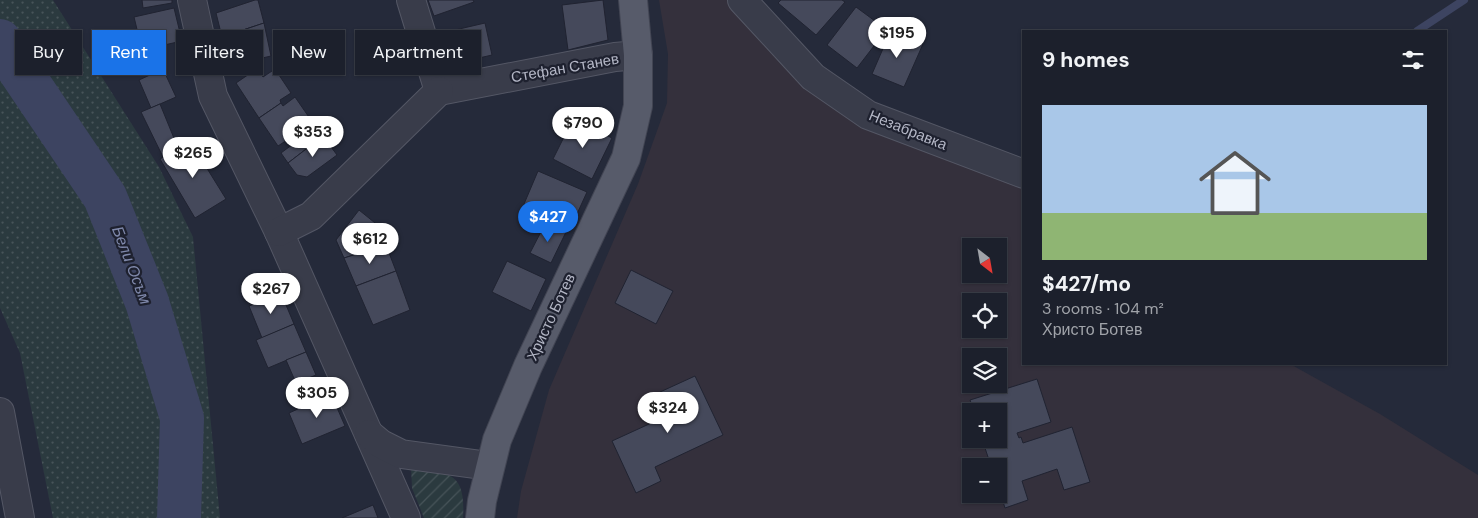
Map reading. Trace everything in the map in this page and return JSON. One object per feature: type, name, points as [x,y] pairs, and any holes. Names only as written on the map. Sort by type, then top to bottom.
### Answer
[{"type":"main road","name":"Христо Ботев","points":[[480,518],[489,466],[496,440],[528,366],[626,158],[638,106],[638,55],[632,0]]},
{"type":"street","points":[[192,0],[213,96],[279,232],[406,518]]},
{"type":"street","points":[[279,232],[311,216],[439,91],[411,0]]},
{"type":"street","name":"Незабравка","points":[[742,0],[813,77],[868,115],[1022,173]]},
{"type":"street","name":"Стефан Станев","points":[[439,91],[615,57],[638,55]]},
{"type":"street","points":[[0,412],[20,518]]},
{"type":"street","points":[[369,434],[381,444],[400,454],[489,466]]},
{"type":"shaded area","points":[[0,0],[53,0],[72,30],[15,30],[15,75],[82,75],[82,46],[92,61],[92,75],[101,75],[159,167],[193,237],[220,518],[53,518],[20,353],[0,308]]},
{"type":"shaded area","points":[[659,0],[735,0],[783,55],[1022,181],[1022,365],[1292,365],[1380,414],[1478,475],[1478,518],[517,518],[521,491],[549,390],[638,184],[667,103],[668,54]]},
{"type":"shaded area","points":[[411,467],[436,471],[453,478],[462,491],[463,518],[424,518],[412,488]]},
{"type":"building","points":[[142,0],[172,0],[172,3],[143,8]]},
{"type":"building","points":[[258,0],[264,23],[243,30],[220,30],[216,13]]},
{"type":"building","points":[[428,0],[473,0],[474,2],[434,16]]},
{"type":"building","points":[[603,0],[608,40],[568,50],[562,5]]},
{"type":"building","points":[[781,0],[842,0],[845,2],[816,35],[778,3]]},
{"type":"building","points":[[856,7],[879,24],[870,37],[877,42],[857,68],[827,45]]},
{"type":"building","points":[[174,8],[179,30],[176,30],[176,42],[166,45],[166,30],[137,30],[134,17]]},
{"type":"building","points":[[264,23],[271,56],[263,58],[263,30],[243,30]]},
{"type":"building","points":[[485,23],[492,55],[481,58],[481,30],[455,30]]},
{"type":"building","points":[[891,30],[923,44],[904,87],[872,74]]},
{"type":"building","points":[[273,70],[273,75],[279,75],[291,93],[280,100],[281,103],[259,118],[236,83],[248,75],[262,75],[263,77]]},
{"type":"building","points":[[150,75],[166,75],[176,97],[151,108],[139,80]]},
{"type":"building","points":[[295,97],[313,123],[278,146],[259,118],[281,103],[283,106]]},
{"type":"building","points":[[160,104],[178,148],[163,157],[141,112]]},
{"type":"building","points":[[573,119],[612,138],[592,179],[553,159]]},
{"type":"building","points":[[316,127],[323,136],[288,163],[281,153]]},
{"type":"building","points":[[323,136],[337,155],[307,177],[297,175],[288,163]]},
{"type":"building","points":[[190,141],[226,199],[195,218],[160,159]]},
{"type":"building","points":[[538,171],[587,192],[572,225],[524,204]]},
{"type":"building","points":[[359,210],[380,227],[386,245],[344,258],[336,240]]},
{"type":"building","points":[[546,222],[566,232],[551,263],[530,253]]},
{"type":"building","points":[[386,245],[396,271],[356,286],[344,258]]},
{"type":"building","points":[[507,261],[546,279],[531,311],[492,292]]},
{"type":"building","points":[[631,270],[673,291],[656,324],[615,303]]},
{"type":"building","points":[[396,271],[410,310],[373,325],[356,286]]},
{"type":"building","points":[[281,293],[294,324],[262,338],[249,306]]},
{"type":"building","points":[[294,324],[306,352],[268,368],[256,340]]},
{"type":"building","points":[[306,352],[316,375],[296,383],[286,360]]},
{"type":"building","points":[[695,376],[723,435],[655,467],[661,481],[636,493],[612,441],[671,414],[660,392]]},
{"type":"building","points":[[1037,379],[1051,422],[1017,433],[1019,438],[1021,437],[1023,443],[1072,427],[1090,482],[1064,490],[1057,469],[1022,481],[1028,500],[1005,508],[1003,503],[1007,503],[1007,458],[988,458],[985,448],[1007,448],[1007,403],[971,403],[970,400],[992,393],[1007,393],[1007,388]]},
{"type":"building","points":[[331,394],[345,426],[302,444],[289,413]]},
{"type":"building","points":[[373,505],[378,518],[342,518]]},
{"type":"waterway","points":[[1419,30],[1464,0]]},
{"type":"waterway","name":"Бели Осъм","points":[[0,41],[105,197],[147,302],[182,418],[179,518]]}]
